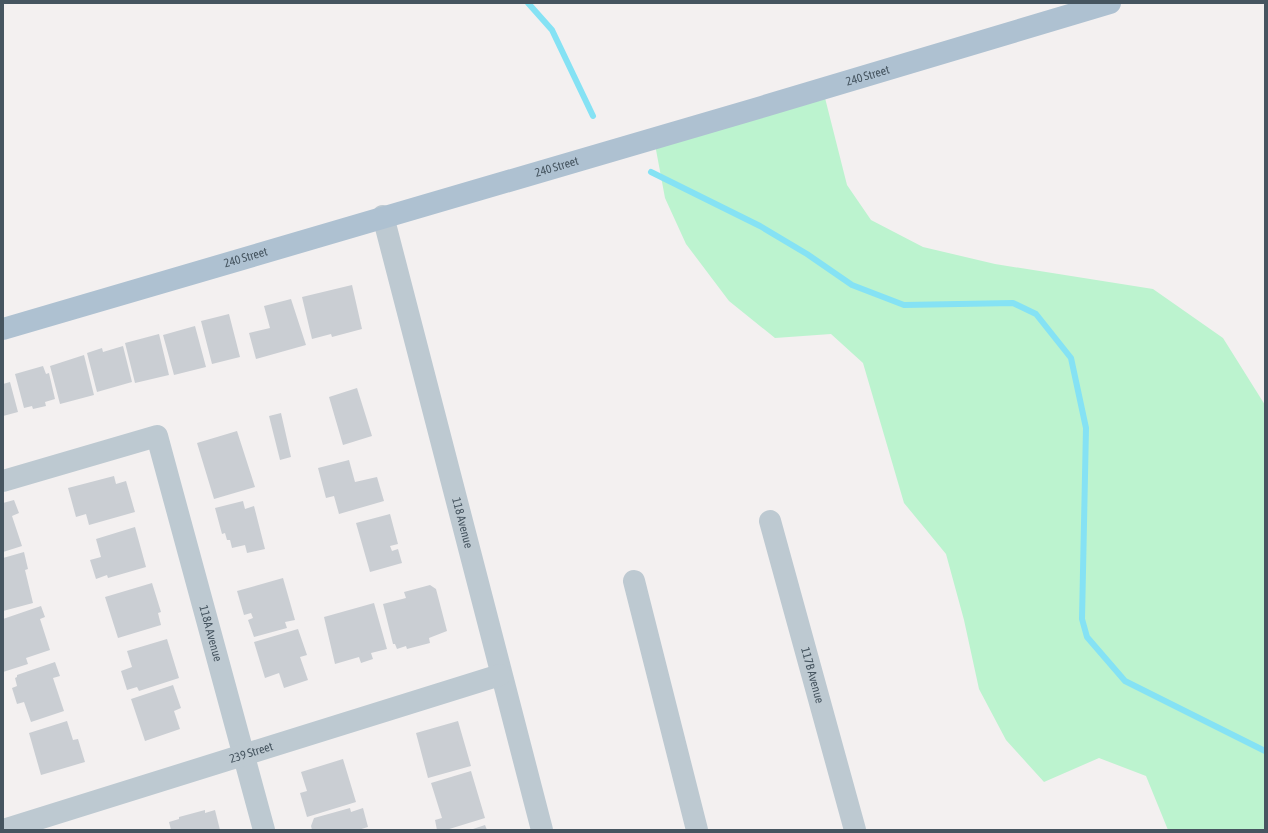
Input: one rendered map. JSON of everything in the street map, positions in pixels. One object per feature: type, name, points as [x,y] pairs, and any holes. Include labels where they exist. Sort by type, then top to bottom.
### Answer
[{"type":"main road","name":"240 Street","points":[[3,329],[383,216],[823,90],[1110,3]]},
{"type":"street","name":"118 Avenue","points":[[383,216],[500,675],[542,830]]},
{"type":"street","name":"118A Avenue","points":[[3,481],[157,436],[242,754],[264,830]]},
{"type":"street","name":"117B Avenue","points":[[770,521],[855,830]]},
{"type":"street","points":[[634,581],[697,830]]},
{"type":"street","name":"239 Street","points":[[3,830],[242,754],[500,675]]},
{"type":"green space","points":[[823,90],[847,185],[871,220],[923,247],[995,264],[1153,289],[1223,338],[1265,405],[1265,830],[1168,830],[1146,776],[1099,758],[1044,782],[1006,740],[979,689],[964,620],[946,554],[904,503],[863,363],[831,334],[775,338],[729,301],[686,244],[665,198],[654,139]]},
{"type":"building","points":[[352,285],[362,329],[332,337],[331,334],[312,339],[302,297]]},
{"type":"building","points":[[291,299],[306,345],[256,359],[249,333],[270,328],[264,306]]},
{"type":"building","points":[[229,314],[240,357],[212,364],[201,321]]},
{"type":"building","points":[[195,326],[206,367],[174,375],[163,335]]},
{"type":"building","points":[[159,334],[169,375],[135,383],[125,343]]},
{"type":"building","points":[[123,346],[132,382],[97,392],[87,353],[102,348],[103,352]]},
{"type":"building","points":[[84,355],[94,395],[60,404],[50,366]]},
{"type":"building","points":[[43,366],[46,374],[49,373],[55,399],[45,402],[46,406],[33,409],[32,406],[24,408],[15,374]]},
{"type":"building","points":[[10,382],[18,412],[3,416],[3,384]]},
{"type":"building","points":[[357,388],[372,436],[343,445],[329,397]]},
{"type":"building","points":[[281,413],[291,457],[280,460],[269,416]]},
{"type":"building","points":[[237,431],[255,487],[214,499],[197,443]]},
{"type":"building","points":[[349,460],[355,482],[377,477],[384,501],[339,514],[334,496],[326,498],[318,468]]},
{"type":"building","points":[[114,476],[116,484],[126,481],[135,512],[89,525],[86,514],[76,517],[68,488]]},
{"type":"building","points":[[14,500],[19,513],[12,516],[22,546],[3,552],[3,503]]},
{"type":"building","points":[[243,501],[245,509],[254,506],[265,549],[247,553],[245,545],[232,548],[230,540],[227,540],[225,533],[222,534],[215,508]]},
{"type":"building","points":[[390,514],[398,544],[390,546],[392,551],[398,549],[402,563],[370,572],[356,523]]},
{"type":"building","points":[[135,527],[146,567],[108,578],[107,575],[96,579],[90,560],[101,557],[96,539]]},
{"type":"building","points":[[24,552],[28,569],[25,570],[33,603],[3,611],[3,558]]},
{"type":"building","points":[[283,578],[295,620],[285,622],[287,628],[254,637],[248,620],[253,618],[251,613],[244,615],[237,591]]},
{"type":"building","points":[[152,583],[161,612],[158,613],[161,625],[118,638],[105,597]]},
{"type":"building","points":[[430,585],[436,589],[447,631],[429,638],[430,643],[407,649],[406,646],[397,649],[395,644],[393,644],[383,604],[406,598],[404,592]]},
{"type":"building","points":[[374,603],[387,649],[371,653],[373,659],[361,663],[359,657],[335,664],[324,617]]},
{"type":"building","points":[[41,606],[45,617],[40,619],[50,650],[26,658],[28,664],[3,672],[3,619]]},
{"type":"building","points":[[298,629],[307,655],[300,657],[308,680],[284,688],[279,673],[265,678],[254,642]]},
{"type":"building","points":[[167,639],[179,678],[139,691],[137,687],[127,690],[121,671],[132,667],[127,651]]},
{"type":"building","points":[[55,662],[60,676],[53,678],[64,711],[31,722],[24,702],[17,704],[12,688],[17,686],[15,678],[17,675]]},
{"type":"building","points":[[173,685],[181,708],[174,711],[180,729],[145,741],[131,699]]},
{"type":"building","points":[[67,721],[73,740],[78,739],[85,762],[41,775],[29,733]]},
{"type":"building","points":[[458,721],[471,766],[428,778],[416,733]]},
{"type":"building","points":[[343,759],[356,802],[307,817],[300,793],[307,791],[301,772]]},
{"type":"building","points":[[471,771],[485,818],[446,830],[437,830],[435,820],[442,818],[431,783]]},
{"type":"building","points":[[350,808],[351,812],[363,808],[368,827],[358,830],[312,830],[311,826],[314,818]]},
{"type":"building","points":[[205,810],[205,813],[215,810],[220,830],[171,830],[169,822],[179,819],[179,817]]},
{"type":"building","points":[[485,825],[487,830],[470,830]]},
{"type":"waterway","points":[[528,3],[552,30],[593,116]]},
{"type":"waterway","points":[[651,172],[760,226],[807,254],[852,285],[904,305],[1013,303],[1036,314],[1071,358],[1086,428],[1082,619],[1087,637],[1125,681],[1265,751]]}]
